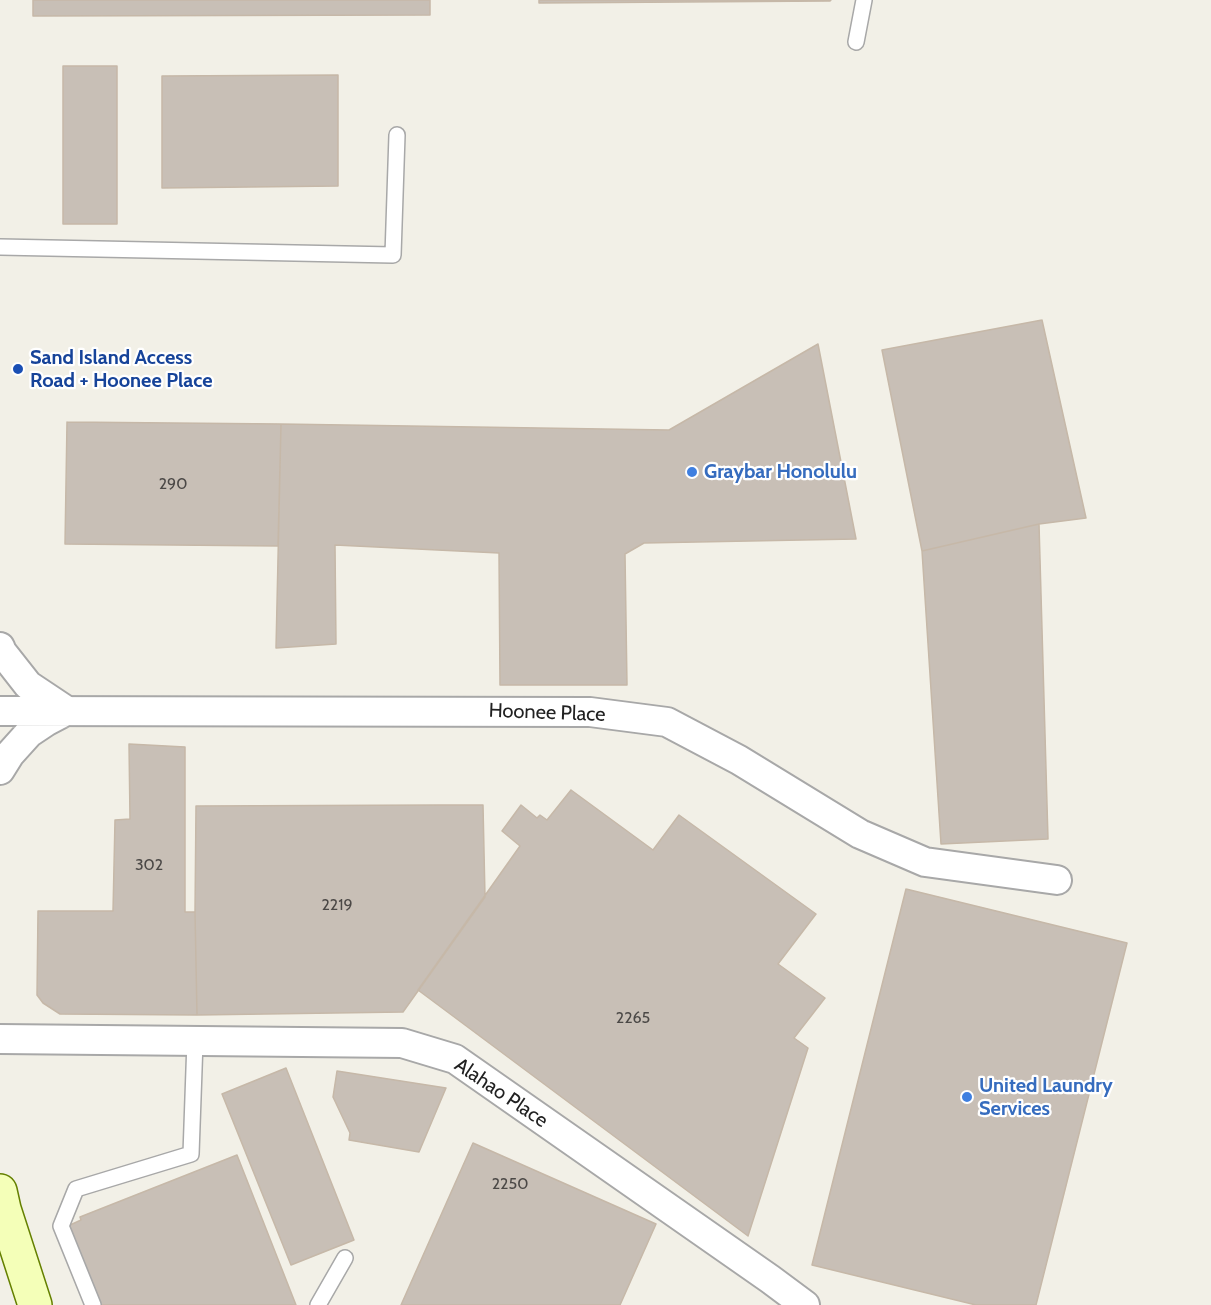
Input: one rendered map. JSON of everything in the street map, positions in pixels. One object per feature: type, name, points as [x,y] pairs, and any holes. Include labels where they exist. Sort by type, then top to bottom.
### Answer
[{"type":"main road","points":[[0,1191],[7,1220],[35,1305]]},
{"type":"street","points":[[0,647],[28,685],[67,711],[29,733],[10,754],[0,770]]},
{"type":"street","name":"Hoonee Place","points":[[0,711],[590,712],[667,722],[739,760],[860,834],[926,862],[1057,880]]},
{"type":"street","name":"Alahao Place","points":[[0,1039],[402,1043],[455,1059],[805,1305]]},
{"type":"lane","points":[[856,42],[864,0]]},
{"type":"lane","points":[[0,247],[393,255],[397,135]]},
{"type":"lane","points":[[93,1305],[61,1226],[76,1189],[191,1154],[195,1041]]},
{"type":"lane","points":[[318,1305],[345,1258]]},
{"type":"building","points":[[33,0],[430,0],[430,15],[33,16]]},
{"type":"building","points":[[539,0],[831,0],[539,3]]},
{"type":"building","points":[[63,66],[117,66],[117,224],[63,224]]},
{"type":"building","points":[[338,75],[338,186],[162,188],[162,76]]},
{"type":"building","points":[[1042,320],[1086,518],[1039,524],[922,551],[882,350]]},
{"type":"building","points":[[818,344],[856,539],[644,543],[625,554],[627,685],[500,685],[499,553],[335,545],[336,644],[276,648],[281,424],[669,430]]},
{"type":"building","points":[[67,422],[281,424],[278,546],[65,544]]},
{"type":"building","points":[[1039,524],[1048,839],[941,844],[922,551]]},
{"type":"building","points":[[129,744],[185,747],[185,912],[195,912],[197,1015],[60,1014],[43,1003],[37,995],[38,911],[113,911],[115,820],[130,819]]},
{"type":"building","points":[[571,790],[653,850],[679,815],[816,914],[778,964],[825,998],[794,1038],[808,1048],[748,1236],[418,990],[520,846],[502,831],[521,805],[537,818],[540,815],[547,820]]},
{"type":"building","points":[[483,805],[485,897],[403,1012],[197,1015],[196,806]]},
{"type":"building","points":[[906,889],[1127,943],[1036,1305],[976,1305],[812,1265]]},
{"type":"building","points":[[286,1068],[354,1240],[291,1265],[222,1094]]},
{"type":"building","points":[[337,1071],[446,1088],[419,1152],[349,1140],[350,1133],[333,1097]]},
{"type":"building","points":[[473,1143],[656,1224],[620,1305],[401,1305]]},
{"type":"building","points":[[237,1155],[296,1305],[99,1305],[68,1226],[81,1220],[80,1217]]},
{"type":"place","name":"Sand Island Access Road + Hoonee Place","points":[[18,369]]},
{"type":"place","name":"Graybar Honolulu","points":[[692,472]]},
{"type":"place","name":"United Laundry Services","points":[[967,1097]]}]
